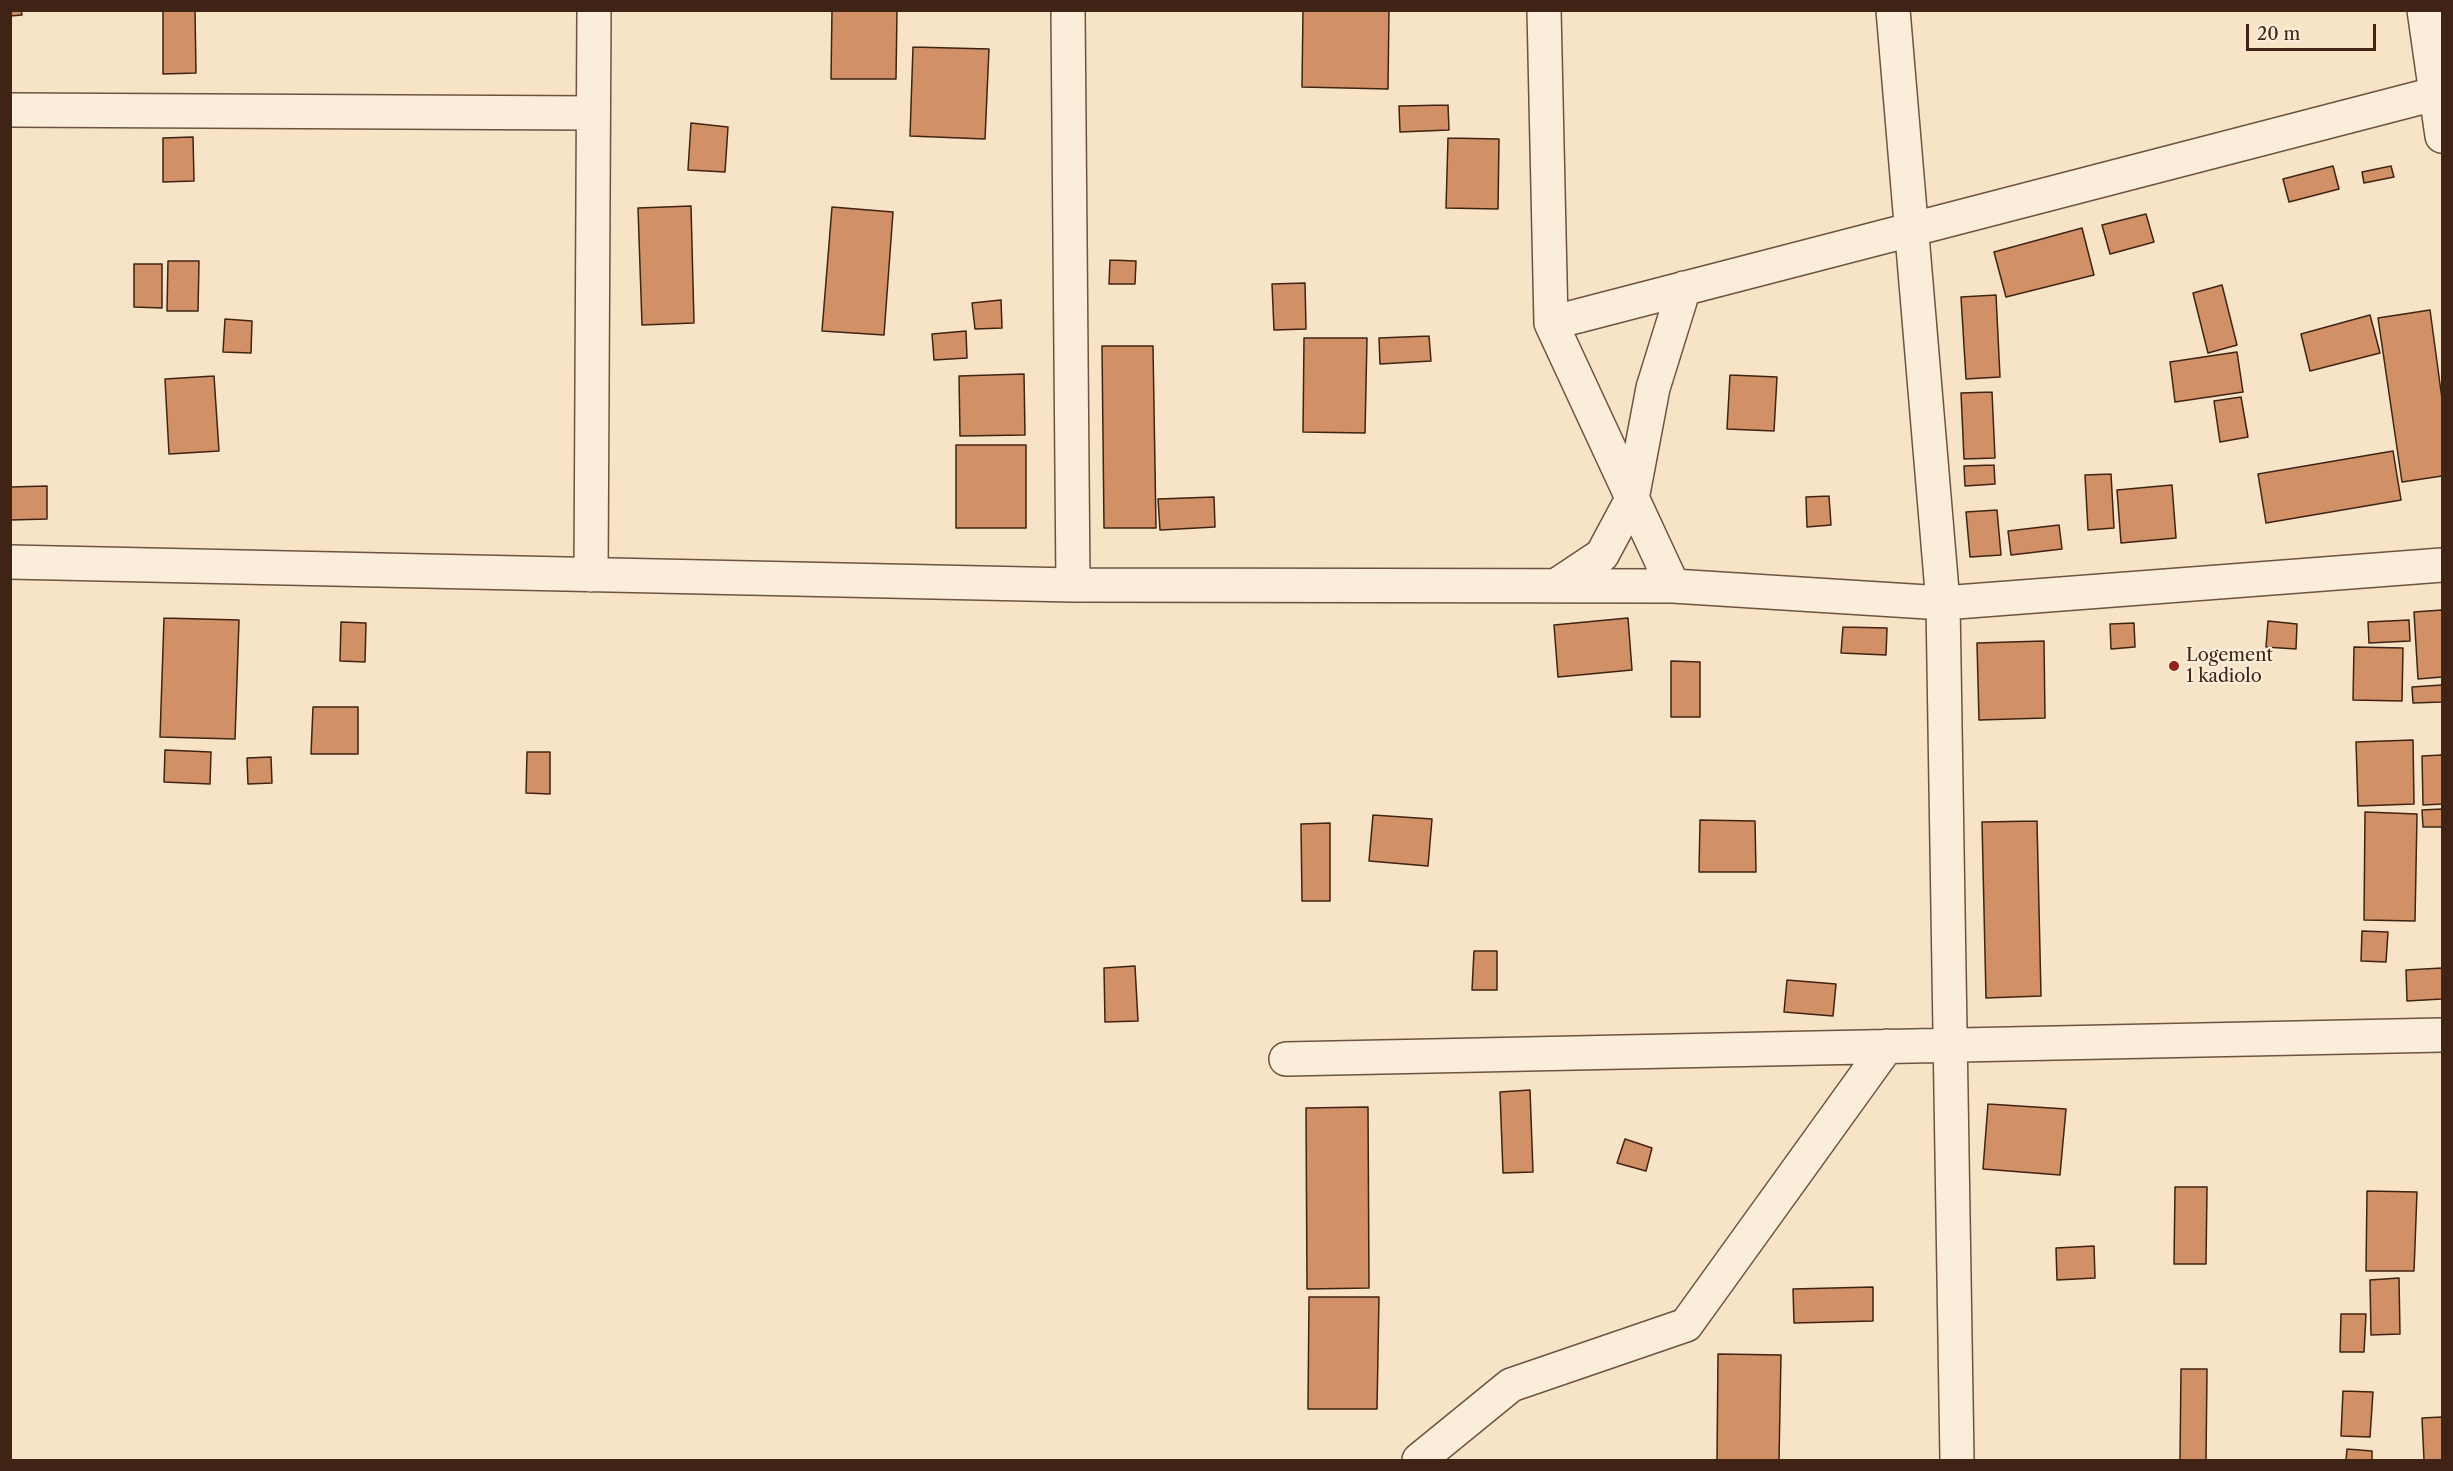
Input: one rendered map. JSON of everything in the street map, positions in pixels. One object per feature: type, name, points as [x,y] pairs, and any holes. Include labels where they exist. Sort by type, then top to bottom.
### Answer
[{"type":"street","points":[[591,575],[594,10]]},
{"type":"street","points":[[1068,10],[1073,585]]},
{"type":"street","points":[[1544,10],[1551,323],[1673,586]]},
{"type":"street","points":[[1893,10],[1943,603],[1956,1461]]},
{"type":"street","points":[[2424,10],[2439,93],[2442,136]]},
{"type":"street","points":[[1551,323],[2439,93]]},
{"type":"street","points":[[10,110],[593,113]]},
{"type":"street","points":[[1557,585],[1602,555],[1632,499],[1653,388],[1684,288]]},
{"type":"street","points":[[10,562],[1073,585],[1673,586],[1943,603],[2442,565]]},
{"type":"street","points":[[1286,1059],[2442,1035]]},
{"type":"street","points":[[1419,1461],[1511,1385],[1686,1325],[1887,1046]]},
{"type":"building","points":[[10,10],[21,10],[22,15],[10,16]]},
{"type":"building","points":[[163,10],[195,10],[196,73],[163,74]]},
{"type":"building","points":[[832,10],[897,10],[896,79],[831,79]]},
{"type":"building","points":[[1303,10],[1389,10],[1388,89],[1302,87]]},
{"type":"building","points":[[913,47],[989,49],[985,139],[910,136]]},
{"type":"building","points":[[1448,105],[1449,130],[1400,132],[1399,106]]},
{"type":"building","points":[[691,123],[728,127],[725,172],[688,170]]},
{"type":"building","points":[[193,137],[194,181],[163,182],[163,138]]},
{"type":"building","points":[[1448,138],[1499,139],[1498,209],[1446,208]]},
{"type":"building","points":[[2333,166],[2339,189],[2289,202],[2283,179]]},
{"type":"building","points":[[2391,166],[2394,177],[2364,183],[2362,172]]},
{"type":"building","points":[[691,206],[694,323],[642,325],[638,208]]},
{"type":"building","points":[[832,207],[893,212],[884,335],[822,331]]},
{"type":"building","points":[[2146,214],[2154,242],[2110,254],[2102,225]]},
{"type":"building","points":[[2082,228],[2094,275],[2006,297],[1994,252]]},
{"type":"building","points":[[1110,260],[1136,261],[1135,284],[1109,284]]},
{"type":"building","points":[[168,261],[199,261],[198,311],[167,311]]},
{"type":"building","points":[[134,264],[162,264],[162,308],[134,307]]},
{"type":"building","points":[[1305,283],[1306,329],[1274,330],[1272,284]]},
{"type":"building","points":[[2222,285],[2237,345],[2208,353],[2193,293]]},
{"type":"building","points":[[1996,295],[2000,377],[1966,379],[1961,297]]},
{"type":"building","points":[[1001,300],[1002,328],[975,329],[972,303]]},
{"type":"building","points":[[2430,310],[2442,399],[2442,476],[2402,482],[2378,318]]},
{"type":"building","points":[[2370,315],[2380,353],[2310,371],[2301,334]]},
{"type":"building","points":[[225,319],[252,321],[251,353],[223,352]]},
{"type":"building","points":[[966,331],[967,358],[934,360],[932,334]]},
{"type":"building","points":[[1429,336],[1431,361],[1380,364],[1379,338]]},
{"type":"building","points":[[1304,338],[1367,338],[1365,433],[1303,432]]},
{"type":"building","points":[[1102,346],[1153,346],[1156,528],[1104,528]]},
{"type":"building","points":[[2237,352],[2243,392],[2175,402],[2170,362]]},
{"type":"building","points":[[1024,374],[1025,435],[960,436],[959,376]]},
{"type":"building","points":[[1730,375],[1777,377],[1774,431],[1727,429]]},
{"type":"building","points":[[214,376],[219,451],[169,454],[165,379]]},
{"type":"building","points":[[1992,392],[1995,458],[1964,459],[1961,393]]},
{"type":"building","points":[[2241,397],[2248,437],[2220,442],[2214,401]]},
{"type":"building","points":[[956,445],[1026,445],[1026,528],[956,528]]},
{"type":"building","points":[[2393,451],[2401,500],[2266,523],[2258,474]]},
{"type":"building","points":[[1994,465],[1995,484],[1965,486],[1964,466]]},
{"type":"building","points":[[2111,474],[2114,528],[2088,530],[2085,475]]},
{"type":"building","points":[[2172,485],[2176,538],[2121,543],[2117,490]]},
{"type":"building","points":[[47,486],[47,519],[10,520],[10,487]]},
{"type":"building","points":[[1829,496],[1831,525],[1807,527],[1806,497]]},
{"type":"building","points":[[1214,497],[1215,527],[1160,530],[1158,499]]},
{"type":"building","points":[[1997,510],[2001,555],[1970,557],[1966,512]]},
{"type":"building","points":[[2059,525],[2062,549],[2011,555],[2008,531]]},
{"type":"building","points":[[2442,610],[2442,677],[2418,679],[2414,612]]},
{"type":"building","points":[[164,618],[239,620],[235,739],[160,737]]},
{"type":"building","points":[[1628,618],[1632,670],[1558,677],[1554,625]]},
{"type":"building","points":[[2409,620],[2410,641],[2369,643],[2368,622]]},
{"type":"building","points":[[2268,621],[2297,624],[2296,649],[2266,647]]},
{"type":"building","points":[[341,622],[366,623],[365,662],[340,661]]},
{"type":"building","points":[[2134,623],[2135,647],[2111,649],[2110,624]]},
{"type":"building","points":[[1843,627],[1887,628],[1886,655],[1841,653]]},
{"type":"building","points":[[2044,641],[2045,718],[1979,720],[1977,643]]},
{"type":"building","points":[[2354,647],[2403,648],[2402,701],[2353,700]]},
{"type":"building","points":[[1671,661],[1700,662],[1700,717],[1671,717]]},
{"type":"building","points":[[2442,685],[2442,702],[2413,703],[2412,687]]},
{"type":"building","points":[[313,707],[358,707],[358,754],[311,754]]},
{"type":"building","points":[[2413,740],[2414,804],[2358,806],[2356,742]]},
{"type":"building","points":[[165,750],[211,752],[210,784],[164,782]]},
{"type":"building","points":[[527,752],[550,752],[550,794],[526,793]]},
{"type":"building","points":[[2442,755],[2442,804],[2423,805],[2422,756]]},
{"type":"building","points":[[271,757],[272,783],[248,784],[247,758]]},
{"type":"building","points":[[2442,809],[2442,827],[2423,827],[2422,810]]},
{"type":"building","points":[[2365,812],[2417,814],[2415,921],[2364,920]]},
{"type":"building","points":[[1373,815],[1432,819],[1428,866],[1369,861]]},
{"type":"building","points":[[1700,820],[1755,821],[1756,872],[1699,872]]},
{"type":"building","points":[[2037,821],[2041,996],[1986,998],[1982,822]]},
{"type":"building","points":[[1330,823],[1330,901],[1302,901],[1301,824]]},
{"type":"building","points":[[2362,931],[2388,932],[2386,962],[2361,961]]},
{"type":"building","points":[[1474,951],[1497,951],[1497,990],[1472,990]]},
{"type":"building","points":[[1135,966],[1138,1021],[1105,1022],[1104,968]]},
{"type":"building","points":[[2442,968],[2442,999],[2407,1001],[2406,970]]},
{"type":"building","points":[[1787,980],[1836,984],[1833,1016],[1784,1012]]},
{"type":"building","points":[[1530,1090],[1533,1172],[1503,1173],[1500,1092]]},
{"type":"building","points":[[1988,1104],[2066,1109],[2060,1175],[1983,1169]]},
{"type":"building","points":[[1368,1107],[1369,1288],[1307,1289],[1306,1108]]},
{"type":"building","points":[[1625,1139],[1652,1148],[1646,1171],[1617,1163]]},
{"type":"building","points":[[2175,1187],[2207,1187],[2206,1264],[2174,1264]]},
{"type":"building","points":[[2367,1191],[2417,1192],[2414,1271],[2366,1271]]},
{"type":"building","points":[[2094,1246],[2095,1278],[2057,1280],[2056,1248]]},
{"type":"building","points":[[2399,1278],[2400,1334],[2371,1335],[2370,1280]]},
{"type":"building","points":[[1873,1287],[1873,1321],[1794,1323],[1793,1289]]},
{"type":"building","points":[[1309,1297],[1379,1297],[1377,1409],[1308,1409]]},
{"type":"building","points":[[2341,1314],[2366,1314],[2364,1352],[2340,1352]]},
{"type":"building","points":[[1718,1354],[1781,1355],[1779,1460],[1717,1460]]},
{"type":"building","points":[[2181,1369],[2207,1369],[2206,1460],[2180,1460]]},
{"type":"building","points":[[2343,1391],[2373,1392],[2370,1437],[2341,1436]]},
{"type":"building","points":[[2442,1417],[2442,1460],[2424,1460],[2422,1418]]},
{"type":"building","points":[[2347,1449],[2372,1451],[2372,1460],[2346,1460]]},
{"type":"place","name":"Logement 1 kadiolo","points":[[2174,666]]}]
